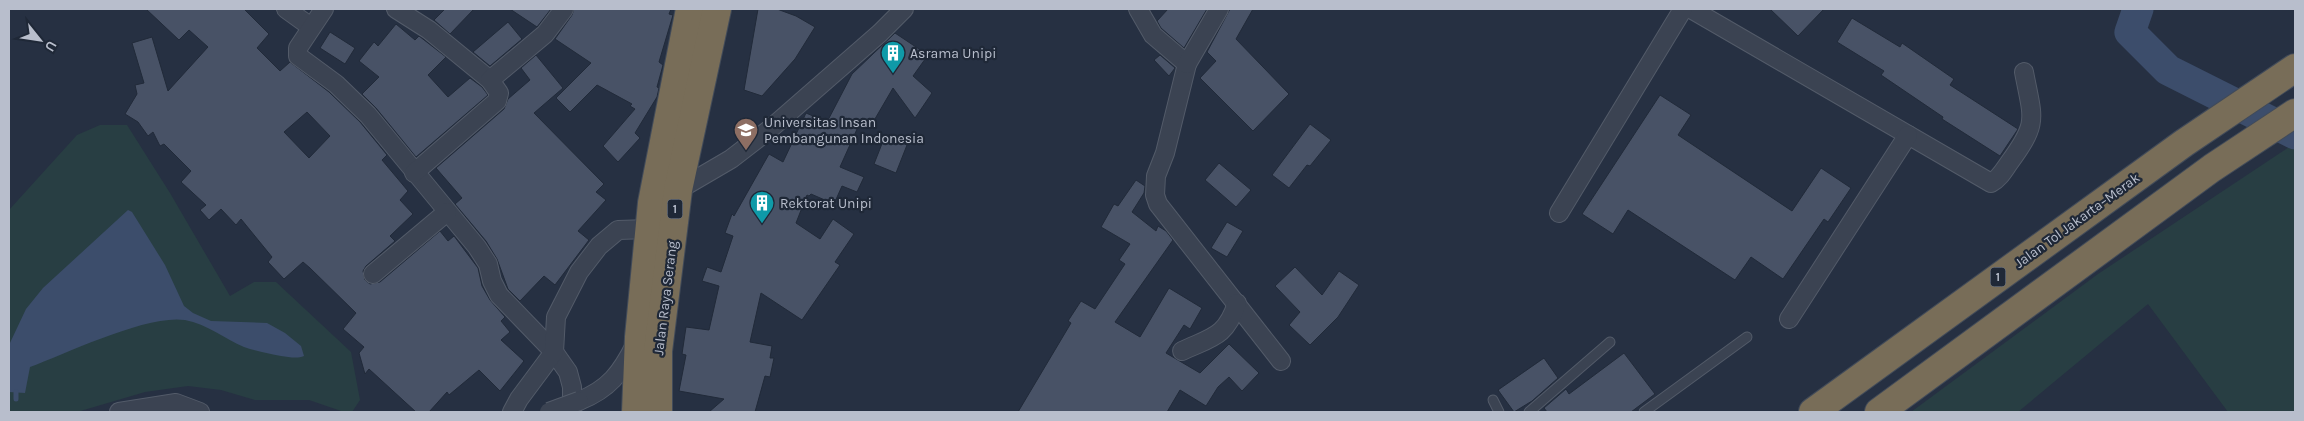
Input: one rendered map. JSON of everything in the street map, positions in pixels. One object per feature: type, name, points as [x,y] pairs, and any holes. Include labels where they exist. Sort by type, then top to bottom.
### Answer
[{"type":"highway","name":"Jalan Raya Serang","points":[[636,412],[639,337],[649,229],[690,9]]},
{"type":"highway","name":"Jalan Raya Serang","points":[[658,412],[658,351],[678,190],[717,9]]},
{"type":"highway","name":"Jalan Tol Jakarta–Merak","points":[[1812,412],[2184,143],[2289,72]]},
{"type":"highway","points":[[1879,412],[2212,168],[2295,113]]},
{"type":"street","points":[[286,9],[311,27]]},
{"type":"street","points":[[324,9],[298,48],[298,56],[336,84],[368,115],[477,247],[488,264],[498,295],[554,352],[568,372],[576,407]]},
{"type":"street","points":[[396,9],[421,15],[429,30],[490,80],[499,93],[497,101],[414,173]]},
{"type":"street","points":[[490,80],[545,34],[564,9]]},
{"type":"street","points":[[678,190],[731,159],[770,129],[880,33],[904,9]]},
{"type":"street","points":[[1138,9],[1153,35],[1171,53],[1187,64]]},
{"type":"street","points":[[1219,9],[1187,64],[1166,153],[1156,176],[1156,195],[1158,204],[1182,236],[1194,248],[1281,361]]},
{"type":"street","points":[[1559,213],[1684,9]]},
{"type":"street","points":[[1691,9],[1986,181],[1994,182],[2026,139],[2032,125],[2024,72]]},
{"type":"street","points":[[1789,319],[1908,136]]},
{"type":"street","points":[[373,274],[447,212]]},
{"type":"street","points":[[512,412],[519,399],[554,352],[556,317],[579,272],[599,246],[618,230],[649,229]]},
{"type":"street","points":[[1182,351],[1222,331],[1230,322],[1237,303]]},
{"type":"street","points":[[549,412],[576,407],[608,386],[623,368],[639,337]]},
{"type":"street","points":[[119,412],[176,403],[200,412]]},
{"type":"lane","points":[[1644,412],[1746,337]]},
{"type":"lane","points":[[1529,412],[1610,342]]},
{"type":"lane","points":[[1493,400],[1499,412]]},
{"type":"green space","points":[[100,125],[127,125],[170,193],[230,296],[254,282],[276,282],[351,352],[360,400],[352,412],[344,412],[309,400],[255,400],[221,390],[188,386],[145,392],[77,412],[9,412],[9,210],[77,135]]},
{"type":"green space","points":[[2295,143],[2295,412],[2228,412],[2148,304],[2018,412],[1911,412],[2098,274]]},
{"type":"water","points":[[128,210],[132,212],[165,265],[184,306],[193,313],[211,321],[267,323],[285,333],[301,346],[304,356],[290,357],[258,351],[237,344],[193,322],[169,320],[150,323],[108,336],[30,367],[25,393],[9,392],[9,345],[26,309],[43,288]]},
{"type":"building","points":[[146,9],[244,9],[269,34],[257,48],[280,71],[290,62],[329,92],[360,122],[387,155],[382,160],[408,191],[400,200],[413,214],[390,236],[395,241],[366,266],[363,271],[365,280],[370,284],[380,282],[440,231],[448,241],[454,236],[478,268],[482,286],[490,300],[505,317],[501,321],[510,332],[501,340],[524,361],[500,391],[479,370],[449,395],[447,392],[429,412],[416,412],[369,369],[365,374],[359,353],[364,347],[343,329],[356,313],[310,268],[303,262],[284,279],[268,262],[272,257],[241,219],[236,225],[221,209],[209,220],[200,210],[206,205],[181,182],[191,171],[164,144],[160,146],[153,132],[148,136],[138,122],[125,114],[137,94],[135,85],[144,83],[132,43],[152,37],[168,91],[208,47],[189,30],[179,40]],"holes":[[[307,112],[330,136],[309,158],[284,132]]]},
{"type":"building","points":[[445,9],[474,9],[450,34],[434,20]]},
{"type":"building","points":[[510,9],[551,9],[537,27]]},
{"type":"building","points":[[574,9],[671,9],[669,14],[673,15],[659,62],[663,65],[657,87],[659,88],[657,97],[635,133],[640,138],[618,162],[603,146],[635,109],[630,106],[632,104],[597,85],[570,112],[556,98],[591,63],[555,39],[572,15]]},
{"type":"building","points":[[758,9],[777,9],[796,16],[815,27],[795,59],[762,96],[744,90]]},
{"type":"building","points":[[1168,9],[1207,9],[1184,48],[1161,28],[1157,21]]},
{"type":"building","points":[[1230,9],[1253,9],[1236,39],[1289,94],[1253,131],[1200,78],[1216,61],[1207,52]]},
{"type":"building","points":[[1770,9],[1824,9],[1798,36]]},
{"type":"building","points":[[1852,18],[1900,47],[1902,43],[1954,79],[1950,85],[2018,129],[2000,156],[1942,119],[1943,117],[1881,75],[1884,71],[1837,42]]},
{"type":"building","points":[[508,22],[522,39],[490,66],[473,52]]},
{"type":"building","points":[[396,24],[415,40],[419,36],[446,57],[428,75],[448,97],[470,78],[482,87],[488,95],[416,157],[376,108],[362,94],[379,77],[359,61],[374,42],[378,46]]},
{"type":"building","points":[[330,32],[355,48],[345,64],[320,48]]},
{"type":"building","points":[[895,33],[928,55],[913,76],[932,93],[915,118],[893,88],[872,124],[862,118],[840,167],[864,177],[857,192],[842,186],[834,204],[811,194],[807,195],[796,223],[820,239],[833,219],[854,234],[835,262],[840,265],[802,320],[761,293],[750,342],[772,346],[770,358],[774,358],[770,377],[765,376],[755,412],[709,412],[724,399],[679,391],[686,355],[682,354],[686,327],[709,330],[719,286],[702,281],[707,267],[721,272],[733,236],[725,233],[732,214],[734,216],[769,154],[783,162],[806,113],[827,122],[852,74]]},
{"type":"building","points":[[536,55],[563,88],[534,113],[604,184],[596,192],[606,200],[578,231],[589,240],[555,285],[544,276],[520,301],[508,289],[497,259],[486,241],[455,204],[462,198],[436,168],[504,109],[508,99],[530,80],[521,68]]},
{"type":"building","points":[[1160,55],[1175,68],[1169,76],[1154,60]]},
{"type":"building","points":[[1660,95],[1691,115],[1678,135],[1792,211],[1821,168],[1851,188],[1828,222],[1824,219],[1783,279],[1751,257],[1735,280],[1628,210],[1613,234],[1582,214]]},
{"type":"building","points":[[1310,124],[1331,140],[1310,166],[1307,165],[1289,188],[1272,175]]},
{"type":"building","points":[[885,136],[907,145],[896,173],[874,164]]},
{"type":"building","points":[[1219,163],[1251,190],[1236,207],[1205,180]]},
{"type":"building","points":[[1136,180],[1145,186],[1144,193],[1132,212],[1156,231],[1158,226],[1166,231],[1173,240],[1115,322],[1140,337],[1169,288],[1202,308],[1190,329],[1184,325],[1166,353],[1200,373],[1229,344],[1259,373],[1242,391],[1229,377],[1218,387],[1206,406],[1180,390],[1167,412],[1018,412],[1071,323],[1068,321],[1081,301],[1095,309],[1125,264],[1119,260],[1130,244],[1101,227],[1114,204],[1118,206]]},
{"type":"building","points":[[1227,222],[1243,231],[1227,257],[1211,248]]},
{"type":"building","points":[[1295,267],[1322,295],[1339,271],[1359,285],[1338,317],[1310,345],[1289,325],[1300,312],[1275,286]]},
{"type":"building","points":[[1624,353],[1655,394],[1631,412],[1547,412],[1544,408],[1566,389],[1569,394]]},
{"type":"building","points":[[1544,358],[1558,378],[1532,401],[1514,412],[1498,390]]},
{"type":"waterway","points":[[2138,9],[2130,32],[2168,70],[2295,134]]},
{"type":"waterway","points":[[16,392],[16,399]]},
{"type":"place","name":"Asrama Unipi","points":[[893,74]]},
{"type":"place","name":"Universitas Insan Pembangunan Indonesia","points":[[746,151]]},
{"type":"place","name":"Rektorat Unipi","points":[[762,224]]}]
